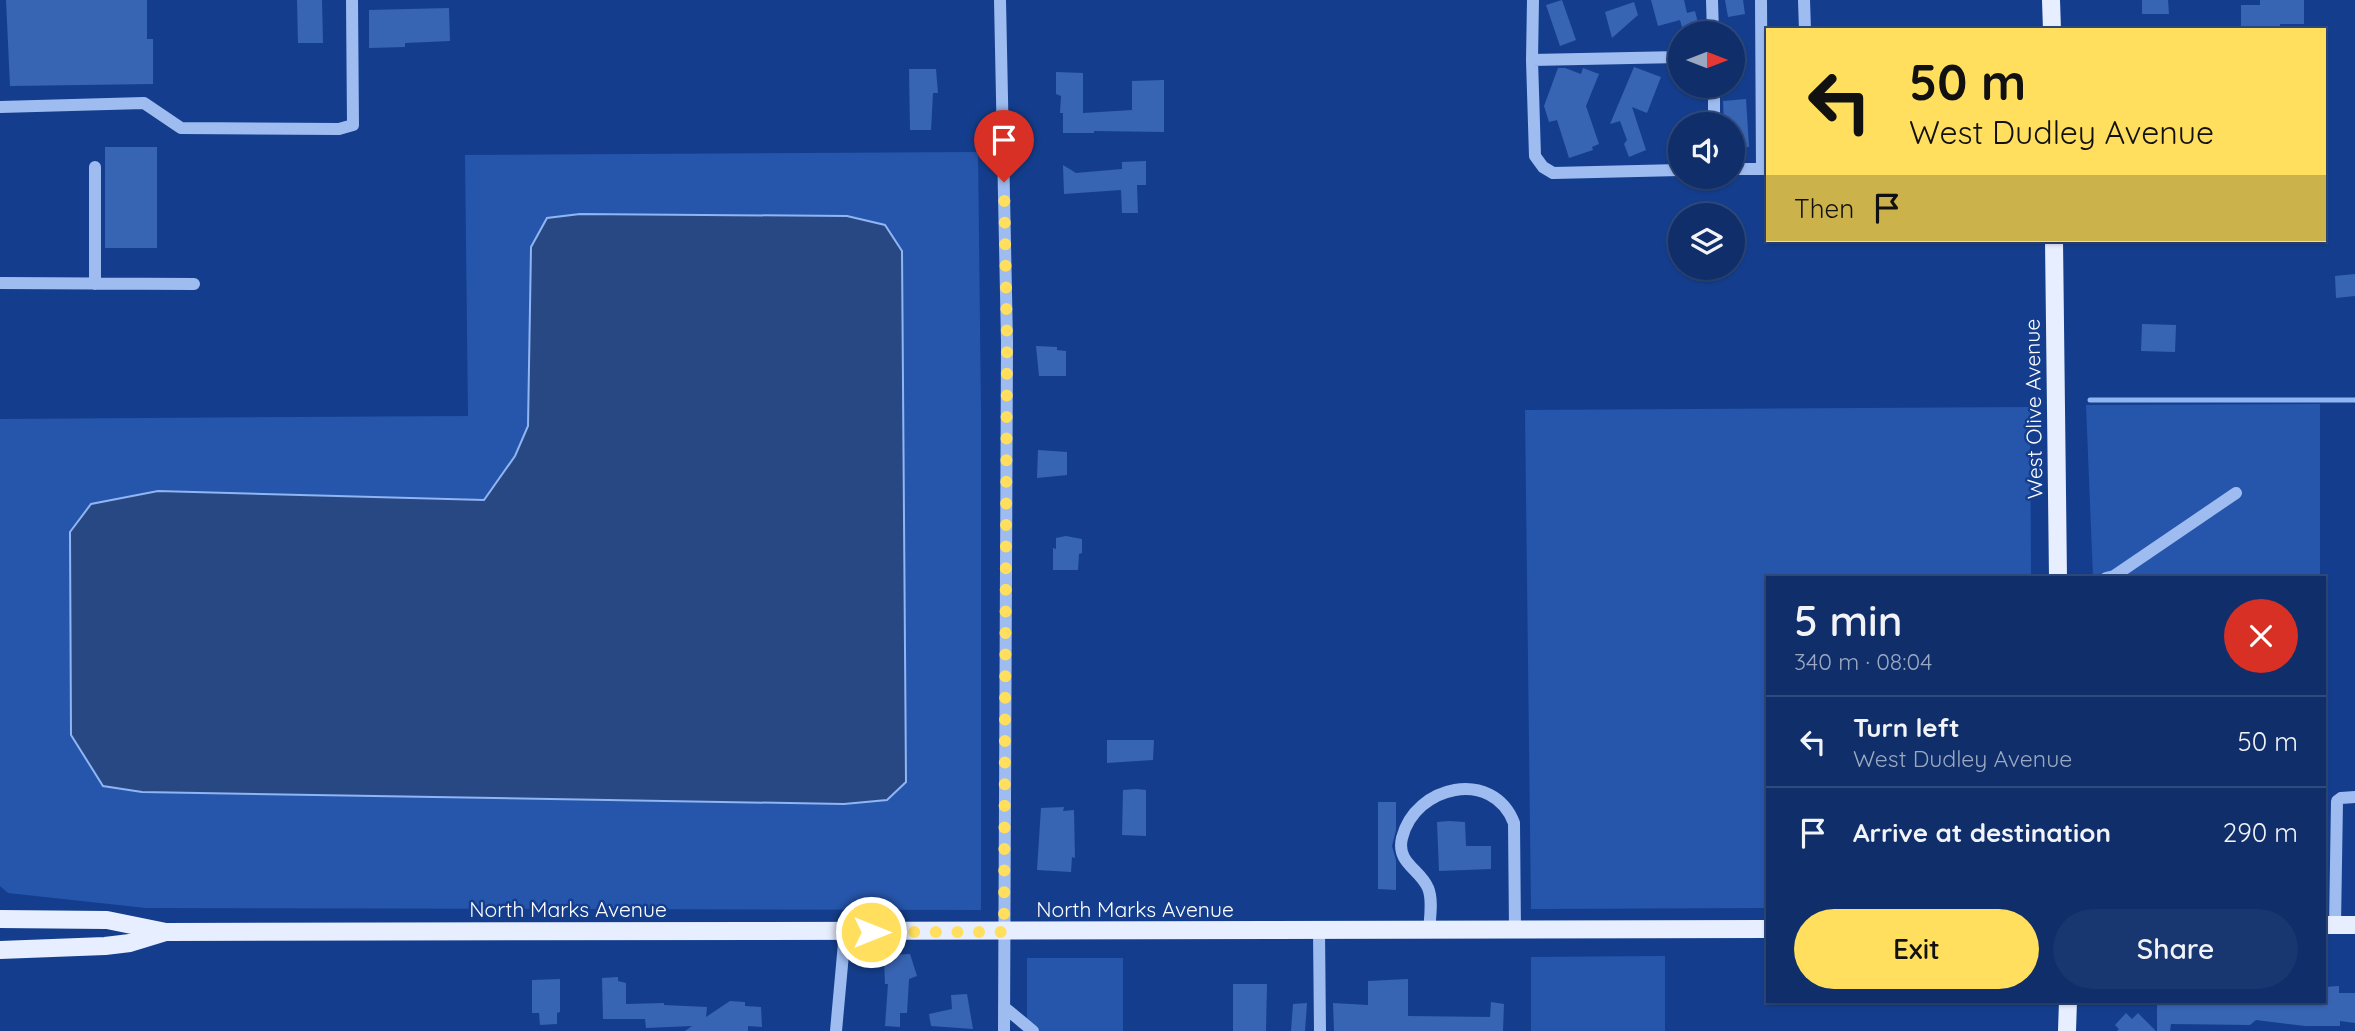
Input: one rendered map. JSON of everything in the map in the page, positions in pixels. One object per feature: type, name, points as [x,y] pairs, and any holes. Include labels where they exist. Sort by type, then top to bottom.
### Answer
[{"type":"main road","points":[[2052,0],[2052,28]]},
{"type":"main road","name":"West Olive Avenue","points":[[2054,242],[2058,576]]},
{"type":"main road","name":"North Marks Avenue","points":[[0,919],[107,920],[166,932],[1766,929]]},
{"type":"main road","points":[[2330,925],[2355,925]]},
{"type":"main road","name":"North Marks Avenue","points":[[0,950],[105,946],[130,943],[166,932]]},
{"type":"main road","points":[[2067,1031],[2068,1003]]},
{"type":"street","points":[[0,107],[144,103],[181,128],[340,129],[353,124],[352,0]]},
{"type":"street","points":[[1000,0],[1007,342],[1004,1031]]},
{"type":"street","points":[[1533,0],[1535,156],[1543,167],[1553,173],[1668,170]]},
{"type":"street","points":[[1712,0],[1713,21]]},
{"type":"street","points":[[1745,169],[1765,169],[1762,0]]},
{"type":"street","points":[[1804,0],[1805,28]]},
{"type":"street","points":[[1532,60],[1668,57]]},
{"type":"street","points":[[95,167],[95,284]]},
{"type":"street","points":[[0,283],[194,284]]},
{"type":"street","points":[[2114,576],[2236,493]]},
{"type":"street","points":[[1429,930],[1429,889],[1420,875],[1408,866],[1402,854],[1401,839],[1418,807],[1431,797],[1444,792],[1473,790],[1489,793],[1500,800],[1510,811],[1514,823],[1515,930]]},
{"type":"street","points":[[2330,925],[2337,802],[2341,797],[2355,797]]},
{"type":"street","points":[[1319,931],[1320,1031]]},
{"type":"street","points":[[836,1031],[845,932]]},
{"type":"street","points":[[1004,1007],[1033,1031]]},
{"type":"shaded area","points":[[978,152],[981,910],[146,908],[8,893],[0,886],[0,419],[468,416],[465,155]]},
{"type":"shaded area","points":[[580,214],[847,216],[885,225],[902,251],[906,782],[887,800],[844,804],[142,792],[103,786],[71,735],[70,532],[91,504],[158,491],[484,500],[515,456],[528,426],[531,247],[547,218]]},
{"type":"shaded area","points":[[2320,404],[2320,576],[2093,576],[2086,405]]},
{"type":"shaded area","points":[[2030,407],[2031,576],[1766,576],[1766,908],[1531,909],[1525,410]]},
{"type":"shaded area","points":[[1665,956],[1665,1031],[1531,1031],[1531,957]]},
{"type":"shaded area","points":[[1027,958],[1123,958],[1123,1031],[1027,1031]]},
{"type":"building","points":[[6,0],[147,0],[147,39],[153,39],[153,84],[10,86]]},
{"type":"building","points":[[297,0],[322,0],[323,43],[298,43]]},
{"type":"building","points":[[1562,0],[1576,40],[1560,46],[1546,5]]},
{"type":"building","points":[[1651,0],[1684,0],[1687,13],[1695,11],[1698,21],[1668,21],[1658,26]]},
{"type":"building","points":[[1725,0],[1743,0],[1745,14],[1728,17]]},
{"type":"building","points":[[2142,0],[2168,0],[2169,14],[2142,14]]},
{"type":"building","points":[[2260,0],[2304,0],[2304,24],[2280,24],[2280,28],[2241,26],[2241,5],[2260,5]]},
{"type":"building","points":[[1634,2],[1638,15],[1612,38],[1605,12]]},
{"type":"building","points":[[449,8],[450,41],[405,43],[405,47],[369,48],[369,10]]},
{"type":"building","points":[[1634,67],[1661,77],[1647,113],[1632,107],[1646,150],[1629,157],[1624,144],[1627,140],[1620,121],[1610,124]]},
{"type":"building","points":[[1558,68],[1581,74],[1583,68],[1599,74],[1586,106],[1599,144],[1592,147],[1593,150],[1569,158],[1557,120],[1549,122],[1544,106]]},
{"type":"building","points":[[909,69],[936,69],[938,93],[933,93],[931,130],[910,130]]},
{"type":"building","points":[[1056,72],[1083,73],[1083,113],[1132,110],[1132,81],[1164,80],[1164,132],[1063,133],[1061,96],[1056,94]]},
{"type":"building","points":[[1746,99],[1749,147],[1745,147],[1745,112],[1723,112],[1723,101]]},
{"type":"building","points":[[105,147],[157,147],[157,248],[105,248]]},
{"type":"building","points":[[1146,161],[1146,185],[1137,185],[1138,213],[1122,213],[1121,190],[1064,194],[1063,165],[1076,173],[1122,169],[1122,162]]},
{"type":"building","points":[[2355,274],[2355,296],[2336,298],[2335,276]]},
{"type":"building","points":[[2142,324],[2176,325],[2175,352],[2141,351]]},
{"type":"building","points":[[1036,346],[1057,347],[1057,350],[1066,351],[1066,376],[1039,376]]},
{"type":"building","points":[[1038,450],[1067,452],[1067,475],[1037,478]]},
{"type":"building","points":[[1066,536],[1082,539],[1078,570],[1053,570],[1056,538]]},
{"type":"building","points":[[1107,740],[1154,740],[1153,760],[1107,763]]},
{"type":"building","points":[[1123,790],[1146,790],[1146,836],[1122,835]]},
{"type":"building","points":[[1378,802],[1396,802],[1396,830],[1392,846],[1396,860],[1396,890],[1378,889]]},
{"type":"building","points":[[1064,807],[1063,811],[1074,810],[1075,858],[1072,857],[1071,872],[1037,870],[1041,808]]},
{"type":"building","points":[[1437,822],[1465,822],[1466,846],[1491,846],[1491,869],[1439,871]]},
{"type":"building","points":[[910,954],[917,976],[909,979],[907,1013],[900,1013],[900,1027],[885,1026],[888,984],[885,984],[884,959],[891,955]]},
{"type":"building","points":[[618,977],[618,981],[626,983],[626,1004],[664,1003],[707,1007],[706,1017],[730,1001],[745,1002],[745,1006],[761,1007],[762,1027],[748,1026],[748,1031],[685,1031],[692,1026],[646,1028],[645,1019],[603,1019],[602,978]]},
{"type":"building","points":[[560,979],[560,1012],[557,1013],[557,1024],[540,1025],[539,1013],[532,1013],[532,980]]},
{"type":"building","points":[[1408,979],[1408,1016],[1490,1017],[1491,1002],[1504,1004],[1503,1031],[1334,1031],[1333,1003],[1368,1005],[1368,981]]},
{"type":"building","points":[[1233,984],[1267,984],[1266,1031],[1233,1031]]},
{"type":"building","points":[[2339,986],[2339,993],[2355,993],[2355,1023],[2340,1021],[2340,1026],[2305,1026],[2256,1020],[2250,1025],[2171,1024],[2170,1031],[2157,1031],[2157,1003],[2326,1003],[2326,987]]},
{"type":"building","points":[[967,994],[973,1029],[931,1026],[929,1014],[952,1009],[951,995]]},
{"type":"building","points":[[1307,1003],[1305,1031],[1291,1031],[1293,1004]]},
{"type":"building","points":[[2126,1013],[2132,1019],[2138,1013],[2156,1031],[2117,1031],[2119,1029],[2115,1025]]},
{"type":"waterway","points":[[2090,400],[2355,400]]},
{"type":"route","points":[[871,932],[1004,932],[1007,342],[1004,182]]}]
